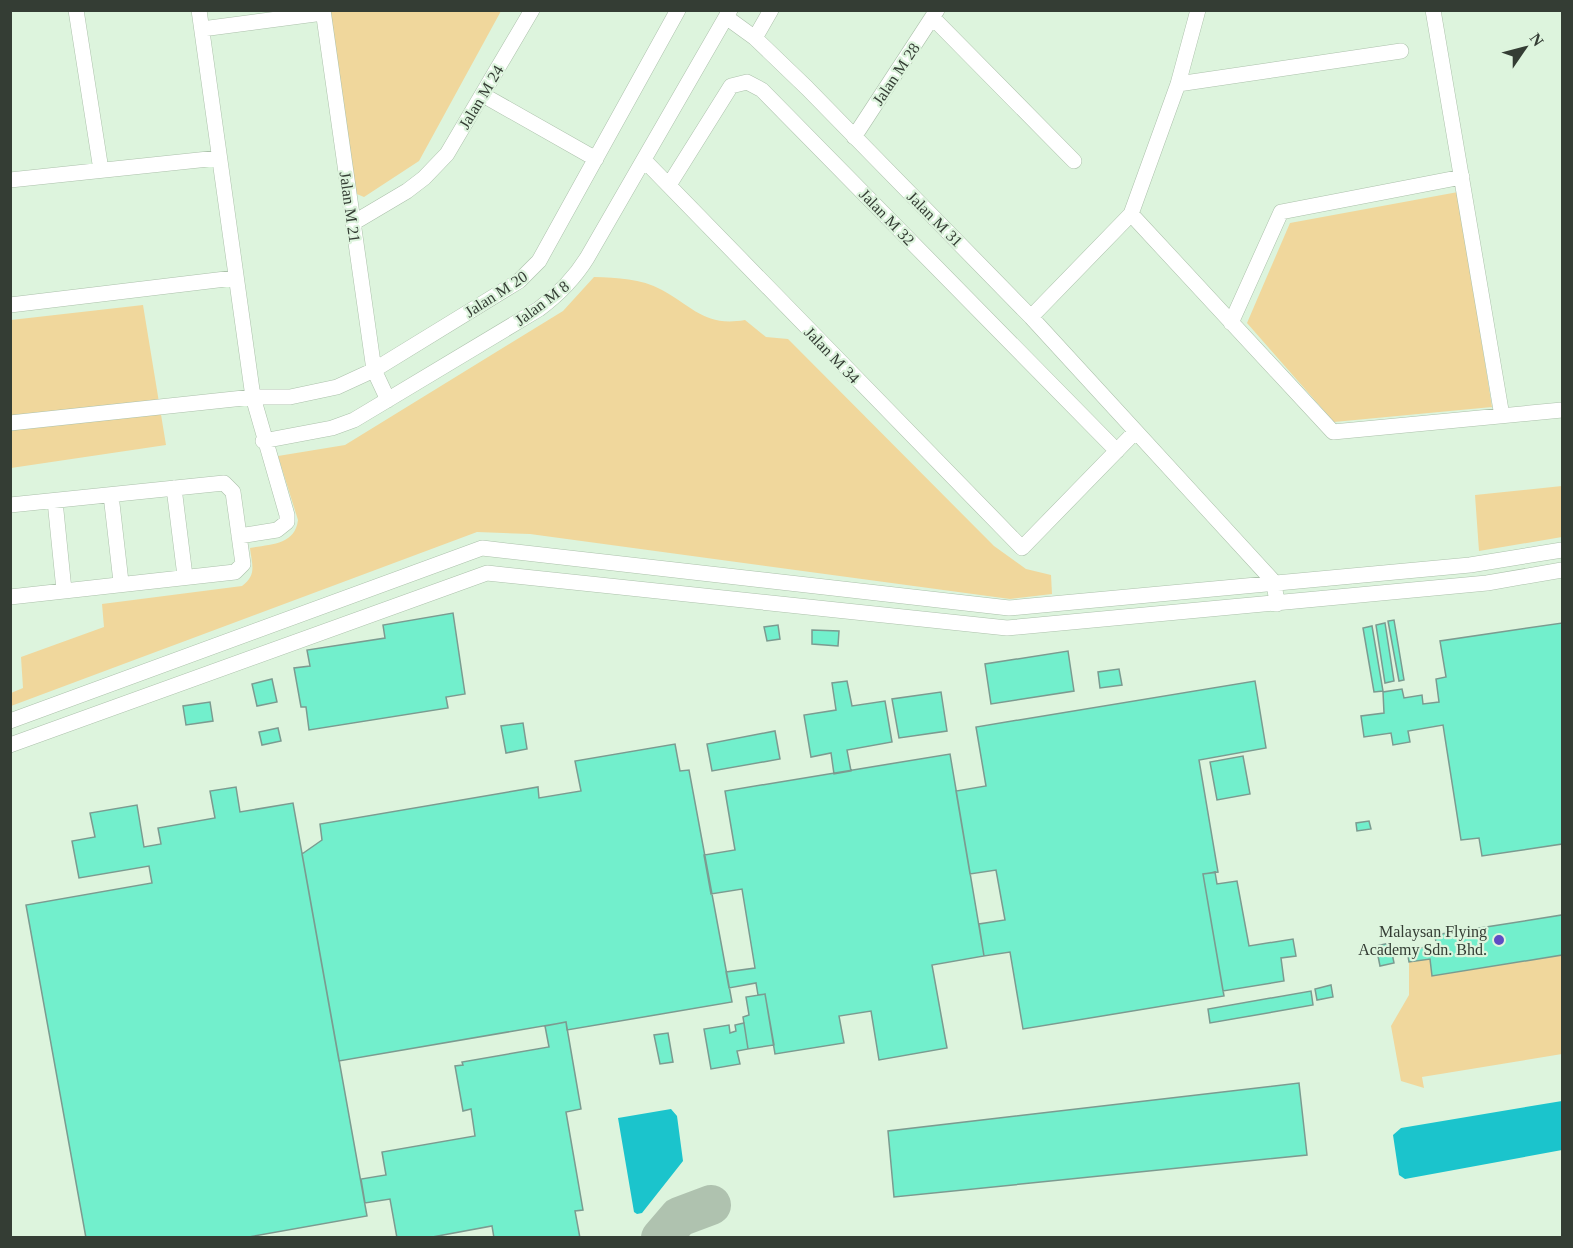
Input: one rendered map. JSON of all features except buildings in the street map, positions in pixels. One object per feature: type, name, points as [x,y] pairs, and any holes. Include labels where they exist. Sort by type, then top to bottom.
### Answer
[{"type":"street","points":[[76,10],[101,170]]},
{"type":"street","points":[[199,10],[234,278],[253,397],[263,441],[287,522],[278,530],[239,536]]},
{"type":"street","name":"Jalan M 24","points":[[353,223],[424,178],[447,154],[532,10]]},
{"type":"street","name":"Jalan M 20","points":[[10,423],[253,397],[314,394],[338,387],[374,370],[519,281],[531,271],[678,10]]},
{"type":"street","points":[[755,38],[771,10]]},
{"type":"street","points":[[1032,318],[1131,214],[1178,84],[1198,10]]},
{"type":"street","points":[[1434,11],[1502,416]]},
{"type":"street","points":[[202,29],[323,12]]},
{"type":"street","name":"Jalan M 21","points":[[323,12],[361,296],[374,370],[388,400]]},
{"type":"street","name":"Jalan M 31","points":[[728,14],[755,38],[1032,318],[1274,582]]},
{"type":"street","name":"Jalan M 8","points":[[263,441],[332,428],[354,420],[539,309],[560,294],[575,277],[728,14]]},
{"type":"street","points":[[935,14],[1074,161]]},
{"type":"street","name":"Jalan M 28","points":[[854,137],[935,14]]},
{"type":"street","points":[[1178,84],[1401,51]]},
{"type":"street","name":"Jalan M 32","points":[[669,185],[731,86],[747,82],[762,90],[1117,451]]},
{"type":"street","points":[[483,95],[596,159]]},
{"type":"street","points":[[10,180],[218,158]]},
{"type":"street","name":"Jalan M 34","points":[[644,160],[833,357],[1022,548],[1117,451]]},
{"type":"street","points":[[1231,323],[1281,212],[1462,177]]},
{"type":"street","points":[[1131,214],[1333,432],[1563,410]]},
{"type":"street","points":[[10,305],[234,278]]},
{"type":"street","points":[[1117,451],[1135,432]]},
{"type":"street","points":[[10,505],[224,483],[230,486],[233,492],[243,564],[235,572],[121,582],[10,597]]},
{"type":"street","points":[[174,488],[185,576]]},
{"type":"street","points":[[111,495],[121,582]]},
{"type":"street","points":[[54,501],[64,590]]},
{"type":"street","points":[[10,721],[482,548],[1009,608],[1470,565],[1563,550]]},
{"type":"street","points":[[10,745],[487,573],[1007,628],[1486,583],[1563,570]]},
{"type":"street","points":[[1274,582],[1277,604]]},
{"type":"shaded area","points":[[328,11],[501,11],[419,161],[364,197],[352,192]]},
{"type":"shaded area","points":[[1458,192],[1492,407],[1334,422],[1247,323],[1290,223]]},
{"type":"shaded area","points":[[594,277],[629,279],[645,283],[662,290],[709,318],[720,321],[745,320],[766,337],[788,339],[994,546],[1026,569],[1051,575],[1052,594],[1010,599],[530,534],[477,532],[11,706],[11,693],[23,688],[21,657],[104,627],[102,604],[242,586],[247,582],[252,574],[250,548],[287,539],[296,528],[298,520],[278,456],[345,445],[563,311]]},
{"type":"shaded area","points":[[143,305],[166,445],[11,468],[11,320]]},
{"type":"shaded area","points":[[1562,486],[1562,537],[1479,551],[1475,495]]},
{"type":"shaded area","points":[[1562,955],[1562,1054],[1422,1077],[1424,1088],[1401,1081],[1391,1026],[1409,995],[1409,962],[1430,959],[1433,976]]},
{"type":"water","points":[[1562,1101],[1562,1150],[1405,1179],[1399,1175],[1393,1135],[1401,1128]]},
{"type":"water","points":[[671,1109],[677,1116],[683,1161],[642,1213],[637,1214],[634,1212],[618,1118]]},
{"type":"taxiway","points":[[661,1238],[679,1217],[711,1205]]},
{"type":"place","name":"Malaysan Flying Academy Sdn. Bhd.","points":[[1499,940]]}]
